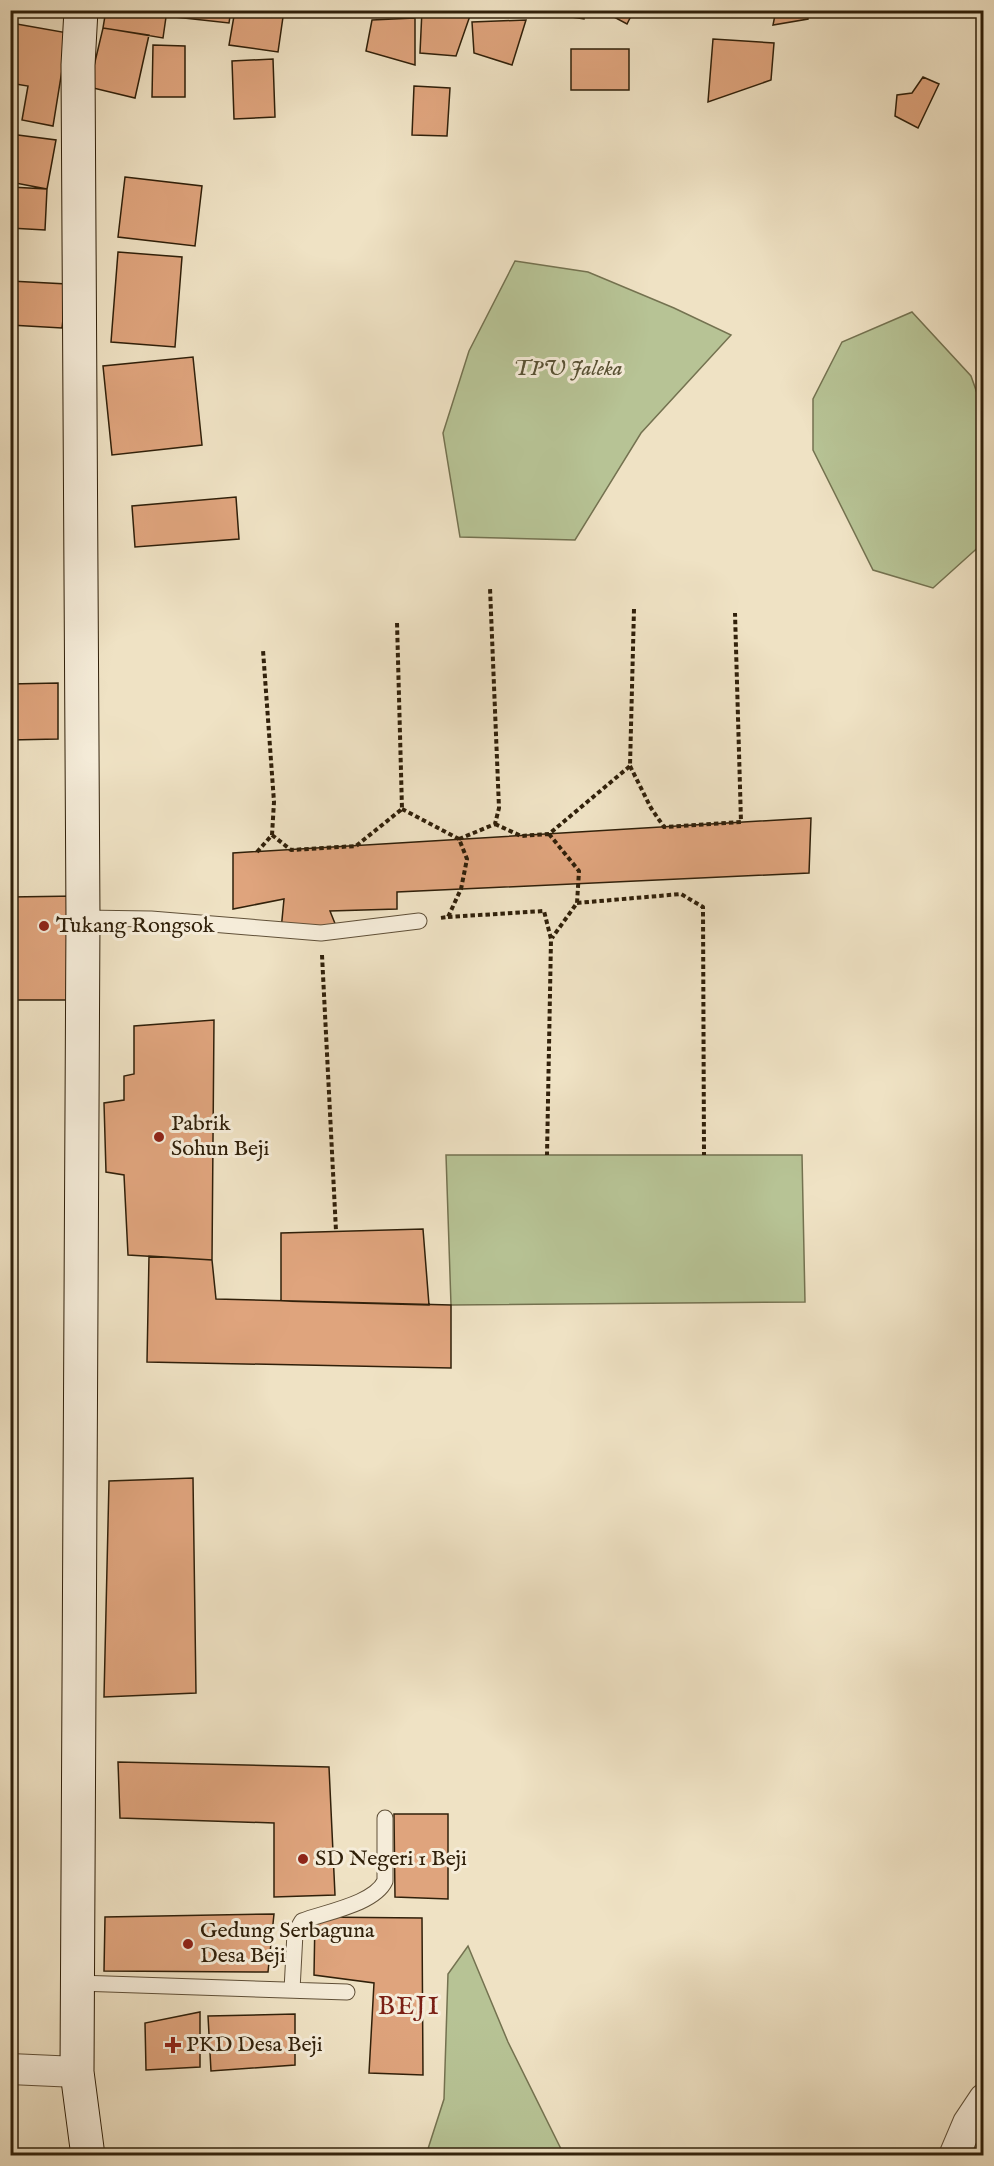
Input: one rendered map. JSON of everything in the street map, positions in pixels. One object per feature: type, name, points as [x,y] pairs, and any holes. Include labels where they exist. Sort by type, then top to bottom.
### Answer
[{"type":"street","points":[[81,10],[78,65],[83,918],[77,2072],[88,2156]]},
{"type":"street","points":[[10,2069],[77,2072]]},
{"type":"street","points":[[954,2156],[968,2123],[984,2099]]},
{"type":"lane","points":[[83,918],[151,919],[321,933],[419,921]]},
{"type":"lane","points":[[292,1990],[295,1933],[302,1921],[368,1898],[381,1888],[385,1881],[385,1818]]},
{"type":"lane","points":[[78,1983],[347,1992]]},
{"type":"path","points":[[490,588],[499,808],[495,824]]},
{"type":"path","points":[[634,609],[630,766],[651,808],[664,827],[741,822],[735,613]]},
{"type":"path","points":[[396,622],[402,809]]},
{"type":"path","points":[[257,852],[272,835],[274,802],[263,650]]},
{"type":"path","points":[[459,839],[495,824],[520,836],[549,834],[630,766]]},
{"type":"path","points":[[272,835],[291,850],[356,846],[402,809]]},
{"type":"path","points":[[402,809],[459,839],[467,859],[461,889],[448,917]]},
{"type":"path","points":[[549,834],[579,871],[577,903],[551,939]]},
{"type":"path","points":[[577,903],[681,894],[703,907],[704,1155]]},
{"type":"path","points":[[419,921],[544,911],[551,939],[547,1155]]},
{"type":"path","points":[[321,933],[336,1232]]},
{"type":"green space","name":"TPU Jaleka","points":[[515,261],[588,272],[731,335],[641,433],[575,540],[460,537],[443,433],[469,351]]},
{"type":"green space","points":[[912,312],[971,376],[983,410],[983,543],[933,588],[873,570],[813,450],[813,399],[842,342]]},
{"type":"green space","points":[[446,1155],[802,1155],[805,1302],[451,1305]]},
{"type":"green space","points":[[468,1946],[508,2042],[564,2155],[426,2155],[444,2099],[448,1974]]},
{"type":"building","points":[[106,10],[167,10],[163,38],[103,28]]},
{"type":"building","points":[[166,10],[231,10],[229,23],[166,16]]},
{"type":"building","points":[[235,10],[284,10],[278,52],[229,45]]},
{"type":"building","points":[[422,10],[472,10],[456,56],[420,53]]},
{"type":"building","points":[[524,10],[585,10],[584,19]]},
{"type":"building","points":[[601,10],[634,10],[627,24]]},
{"type":"building","points":[[776,10],[808,10],[808,19],[773,25]]},
{"type":"building","points":[[415,18],[415,65],[366,51],[372,20]]},
{"type":"building","points":[[526,20],[512,65],[474,53],[472,22]]},
{"type":"building","points":[[11,23],[68,33],[53,126],[22,120],[28,86],[10,83]]},
{"type":"building","points":[[103,28],[149,35],[135,98],[89,87]]},
{"type":"building","points":[[713,39],[774,43],[771,80],[708,102]]},
{"type":"building","points":[[153,45],[185,46],[185,97],[152,97]]},
{"type":"building","points":[[571,49],[629,49],[629,90],[571,90]]},
{"type":"building","points":[[273,59],[275,117],[234,119],[232,61]]},
{"type":"building","points":[[923,77],[939,84],[918,128],[895,116],[897,95],[912,93]]},
{"type":"building","points":[[414,86],[450,88],[447,136],[412,135]]},
{"type":"building","points":[[10,134],[56,140],[47,189],[10,182]]},
{"type":"building","points":[[125,177],[202,186],[195,246],[118,237]]},
{"type":"building","points":[[10,187],[47,189],[45,230],[10,228]]},
{"type":"building","points":[[118,252],[182,257],[175,347],[111,342]]},
{"type":"building","points":[[10,281],[67,284],[62,328],[10,325]]},
{"type":"building","points":[[193,357],[202,445],[112,455],[103,366]]},
{"type":"building","points":[[236,497],[239,539],[135,547],[132,506]]},
{"type":"building","points":[[58,683],[58,739],[10,740],[10,684]]},
{"type":"building","points":[[811,818],[809,873],[397,892],[397,909],[330,911],[338,931],[281,930],[284,899],[233,909],[233,853]]},
{"type":"building","name":"Tukang Rongsok","points":[[77,896],[70,1000],[10,1000],[10,897]]},
{"type":"building","name":"Pabrik Sohun Beji","points":[[214,1020],[212,1260],[128,1255],[124,1175],[106,1172],[104,1103],[124,1100],[124,1076],[134,1074],[134,1026]]},
{"type":"building","points":[[423,1229],[429,1305],[281,1301],[281,1233]]},
{"type":"building","points":[[149,1256],[212,1260],[216,1299],[451,1305],[451,1368],[147,1362]]},
{"type":"building","points":[[193,1478],[196,1693],[104,1697],[109,1481]]},
{"type":"building","name":"SD Negeri 1 Beji","points":[[118,1762],[329,1767],[335,1895],[274,1897],[274,1823],[120,1818]]},
{"type":"building","points":[[394,1814],[448,1814],[448,1899],[395,1897]]},
{"type":"building","name":"Gedung Serbaguna Desa Beji","points":[[274,1914],[268,1972],[104,1971],[105,1917]]},
{"type":"building","points":[[315,1917],[422,1918],[423,2075],[369,2073],[374,1983],[314,1975]]},
{"type":"building","name":"PKD Desa Beji","points":[[200,2012],[200,2067],[146,2070],[145,2023]]},
{"type":"building","points":[[295,2014],[295,2065],[211,2071],[208,2016]]},
{"type":"place","name":"Tukang Rongsok","points":[[44,926]]},
{"type":"place","name":"Pabrik Sohun Beji","points":[[159,1137]]},
{"type":"place","name":"SD Negeri 1 Beji","points":[[303,1859]]},
{"type":"place","name":"Gedung Serbaguna Desa Beji","points":[[188,1944]]},
{"type":"place","name":"PKD Desa Beji","points":[[173,2045]]},
{"type":"district","name":"BEJI","points":[[409,2006]]}]
